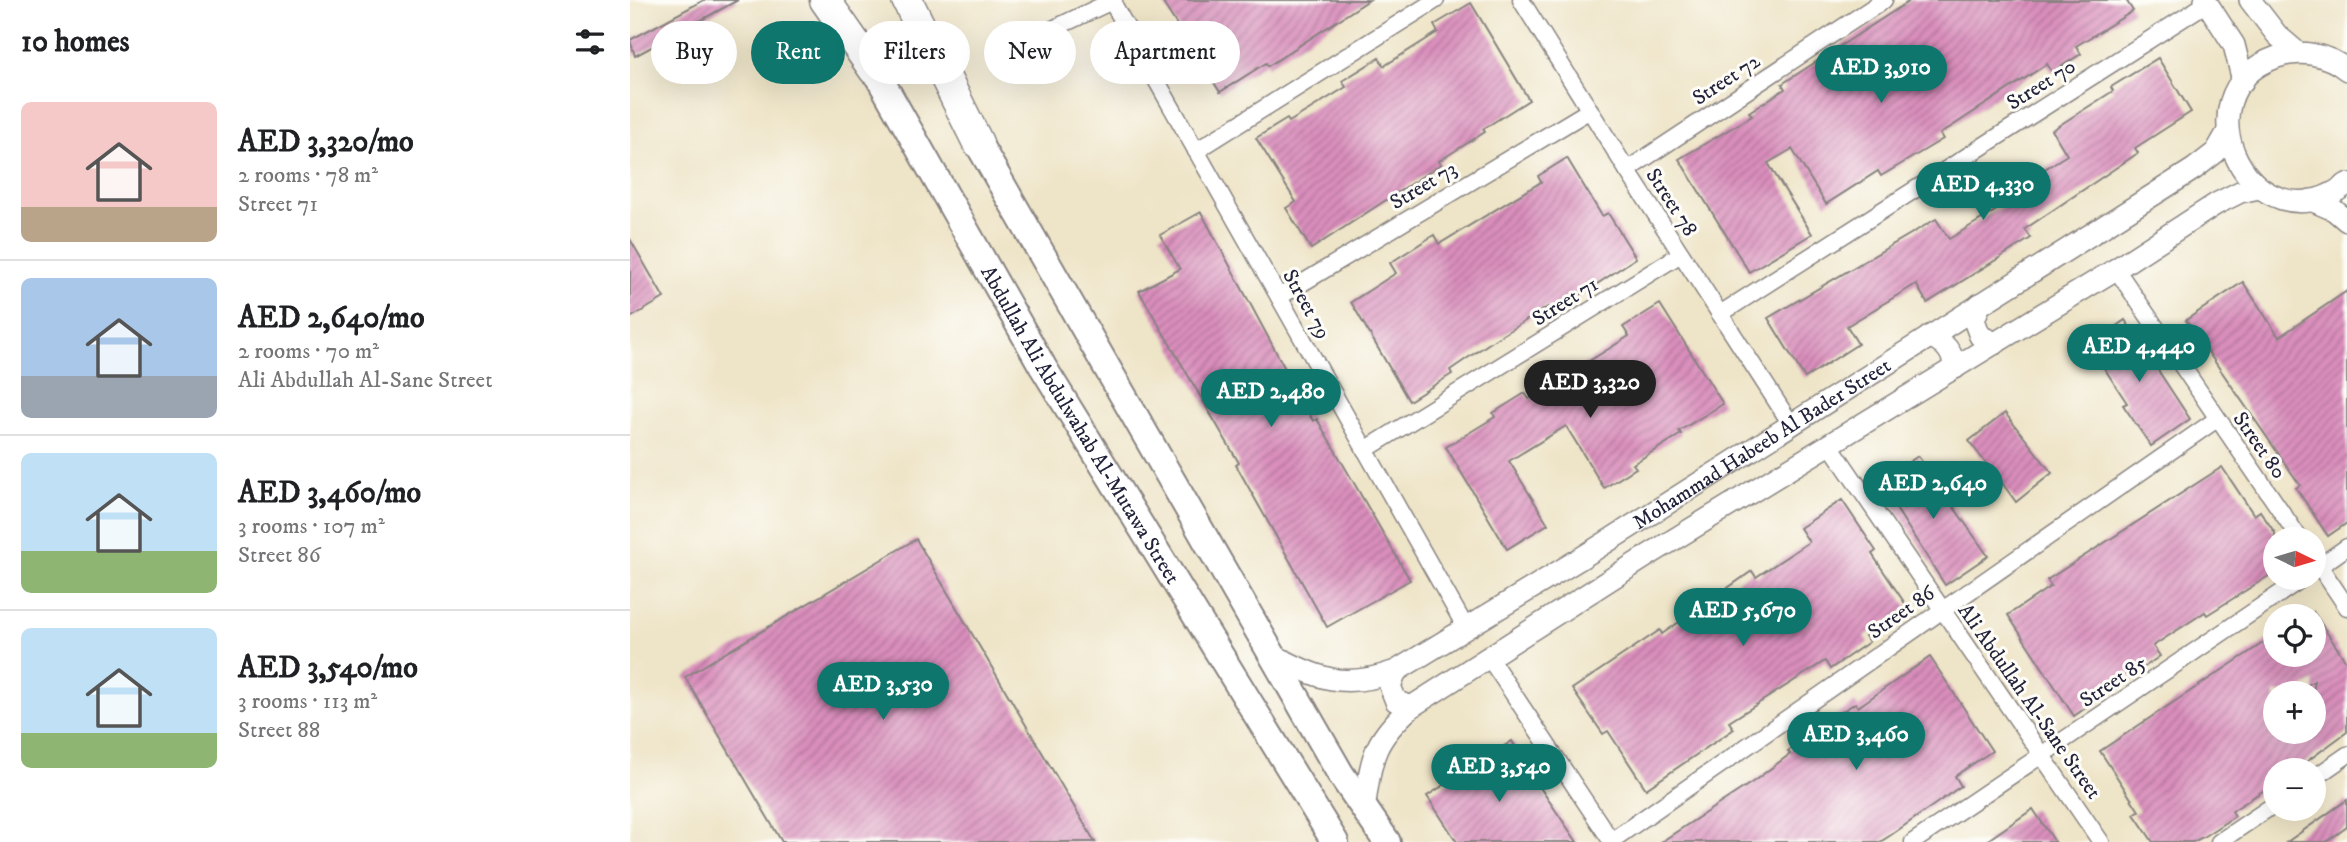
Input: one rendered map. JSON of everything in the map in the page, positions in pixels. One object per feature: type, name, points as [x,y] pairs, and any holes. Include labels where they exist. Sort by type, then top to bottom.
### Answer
[{"type":"highway","points":[[825,0],[859,49]]},
{"type":"highway","points":[[907,0],[978,143]]},
{"type":"main road","name":"Abdullah Ali Abdulwahab Al-Mutawa Street","points":[[838,0],[859,41]]},
{"type":"main road","points":[[895,0],[1272,654],[1364,809],[1387,842]]},
{"type":"main road","name":"Abdullah Ali Abdulwahab Al-Mutawa Street","points":[[882,84],[1043,366],[1335,842]]},
{"type":"street","points":[[1196,151],[1436,0]]},
{"type":"street","name":"Street 78","points":[[1521,0],[1791,424]]},
{"type":"street","name":"Street 72","points":[[1627,170],[1884,0]]},
{"type":"street","points":[[2250,0],[2277,35],[2298,53],[2342,64]]},
{"type":"street","points":[[1070,21],[1112,1]]},
{"type":"street","name":"Street 79","points":[[1112,1],[1466,628]]},
{"type":"street","points":[[2206,1],[2237,52],[2243,81]]},
{"type":"street","name":"Street 70","points":[[1720,314],[2206,1]]},
{"type":"street","points":[[2298,53],[2262,64],[2243,81],[2230,106],[2227,133],[2234,158],[2259,188],[2278,197],[2311,200],[2334,210],[2347,221]]},
{"type":"street","name":"Street 73","points":[[1279,297],[1590,110]]},
{"type":"street","name":"Mohammad Habeeb Al Bader Street","points":[[1272,654],[1311,675],[1342,682],[1373,679],[1396,671],[1586,555],[2203,162],[2216,152],[2227,133]]},
{"type":"street","points":[[2311,200],[2335,192],[2347,184]]},
{"type":"street","name":"Mohammad Habeeb Al Bader Street","points":[[1364,809],[1372,757],[1386,729],[1411,707],[1647,556],[1996,344],[2223,200],[2259,188]]},
{"type":"street","name":"Street 71","points":[[1365,450],[1681,254]]},
{"type":"street","name":"Street 80","points":[[2116,269],[2292,527]]},
{"type":"street","points":[[1980,304],[1974,320],[1980,336],[1996,344]]},
{"type":"street","points":[[1930,336],[1944,342],[1952,354],[1955,368]]},
{"type":"street","name":"Street 86","points":[[1611,842],[2217,419]]},
{"type":"street","name":"Ali Abdullah Al-Sane Street","points":[[1830,445],[2101,842]]},
{"type":"street","points":[[1631,525],[1631,538],[1637,549],[1647,556]]},
{"type":"street","points":[[2326,559],[2347,547]]},
{"type":"street","points":[[1586,555],[1599,561],[1605,573],[1601,587]]},
{"type":"street","points":[[2326,579],[2347,607]]},
{"type":"street","name":"Street 85","points":[[1913,842],[2284,590]]},
{"type":"street","points":[[1488,656],[1611,842]]},
{"type":"street","points":[[1396,671],[1390,686],[1396,701],[1411,707]]},
{"type":"street","points":[[2326,770],[2347,755]]},
{"type":"street","points":[[2219,842],[2263,812]]},
{"type":"building","points":[[704,0],[738,0],[699,21],[665,21]]},
{"type":"building","points":[[1161,0],[1369,0],[1268,66],[1266,63],[1240,79],[1240,21],[1174,21]]},
{"type":"building","points":[[1911,0],[2126,0],[2133,11],[2076,46],[2081,54],[2052,72],[2047,64],[1940,134],[1943,139],[1881,176],[1878,171],[1826,204],[1792,149],[1768,163],[1812,234],[1749,272],[1679,159],[1752,116],[1749,112],[1785,89],[1782,84]]},
{"type":"building","points":[[1471,3],[1529,100],[1439,161],[1441,164],[1311,249],[1286,208],[1296,202],[1256,138],[1287,119],[1289,122],[1346,87],[1342,81],[1379,58],[1384,66],[1438,32],[1434,25]]},
{"type":"building","points":[[651,29],[651,47],[635,56],[630,40]]},
{"type":"building","points":[[2158,58],[2191,112],[2135,148],[2138,153],[2025,229],[2031,238],[1927,303],[1916,284],[1847,326],[1858,344],[1805,378],[1768,318],[1936,219],[1949,239],[2026,192],[2021,184],[2067,155],[2052,130],[2113,91],[2111,87]]},
{"type":"building","points":[[1215,84],[1233,84],[1220,92]]},
{"type":"building","points":[[1567,158],[1602,216],[1608,213],[1636,258],[1552,314],[1548,307],[1494,340],[1450,370],[1452,374],[1409,401],[1351,302],[1396,273],[1390,263],[1434,235],[1439,244],[1541,182],[1538,176]]},
{"type":"building","points":[[1201,212],[1313,421],[1317,419],[1410,580],[1327,627],[1236,465],[1239,463],[1139,291],[1180,269],[1160,235]]},
{"type":"building","points":[[630,239],[664,298],[630,318]]},
{"type":"building","points":[[2243,282],[2279,337],[2347,291],[2347,523],[2328,536],[2326,527],[2322,527],[2296,488],[2300,485],[2186,320]]},
{"type":"building","points":[[1660,304],[1723,404],[1679,431],[1681,434],[1633,464],[1636,468],[1604,488],[1566,426],[1509,461],[1548,524],[1507,549],[1446,447],[1495,417],[1493,413],[1525,393],[1529,399],[1629,336],[1623,327]]},
{"type":"building","points":[[2125,320],[2190,419],[2151,446],[2123,405],[2127,403],[2089,345]]},
{"type":"building","points":[[2005,413],[2052,473],[2016,502],[2002,483],[1988,493],[1978,479],[1991,470],[1969,441]]},
{"type":"building","points":[[1918,456],[1988,556],[1945,585],[1879,482]]},
{"type":"building","points":[[2222,467],[2254,515],[2260,511],[2271,527],[2263,527],[2263,580],[2207,615],[2205,612],[2153,646],[2160,656],[2074,716],[2008,615],[2051,586],[2047,580]]},
{"type":"building","points":[[1842,500],[1876,551],[1872,554],[1908,608],[1865,636],[1869,642],[1830,669],[1825,661],[1729,722],[1734,729],[1646,789],[1608,731],[1603,734],[1572,689],[1660,630],[1662,634],[1752,571],[1756,577],[1809,542],[1800,528]]},
{"type":"building","points":[[916,539],[1095,842],[782,842],[685,677]]},
{"type":"building","points":[[2326,631],[2347,663],[2347,732],[2311,758],[2263,758],[2263,791],[2232,811],[2235,816],[2193,842],[2153,842],[2134,814],[2139,811],[2100,751],[2263,643],[2263,667],[2326,667]]},
{"type":"building","points":[[1930,657],[1992,751],[1955,776],[1961,786],[1891,835],[1880,842],[1661,842],[1754,781],[1790,754],[1788,751],[1826,726],[1824,724],[1855,703],[1858,707]]},
{"type":"building","points":[[1512,741],[1577,842],[1457,842],[1427,796]]},
{"type":"building","points":[[2347,800],[2347,827],[2326,842],[2287,842],[2317,821],[2326,821],[2326,815]]},
{"type":"building","points":[[2033,809],[2055,842],[1985,842]]}]
